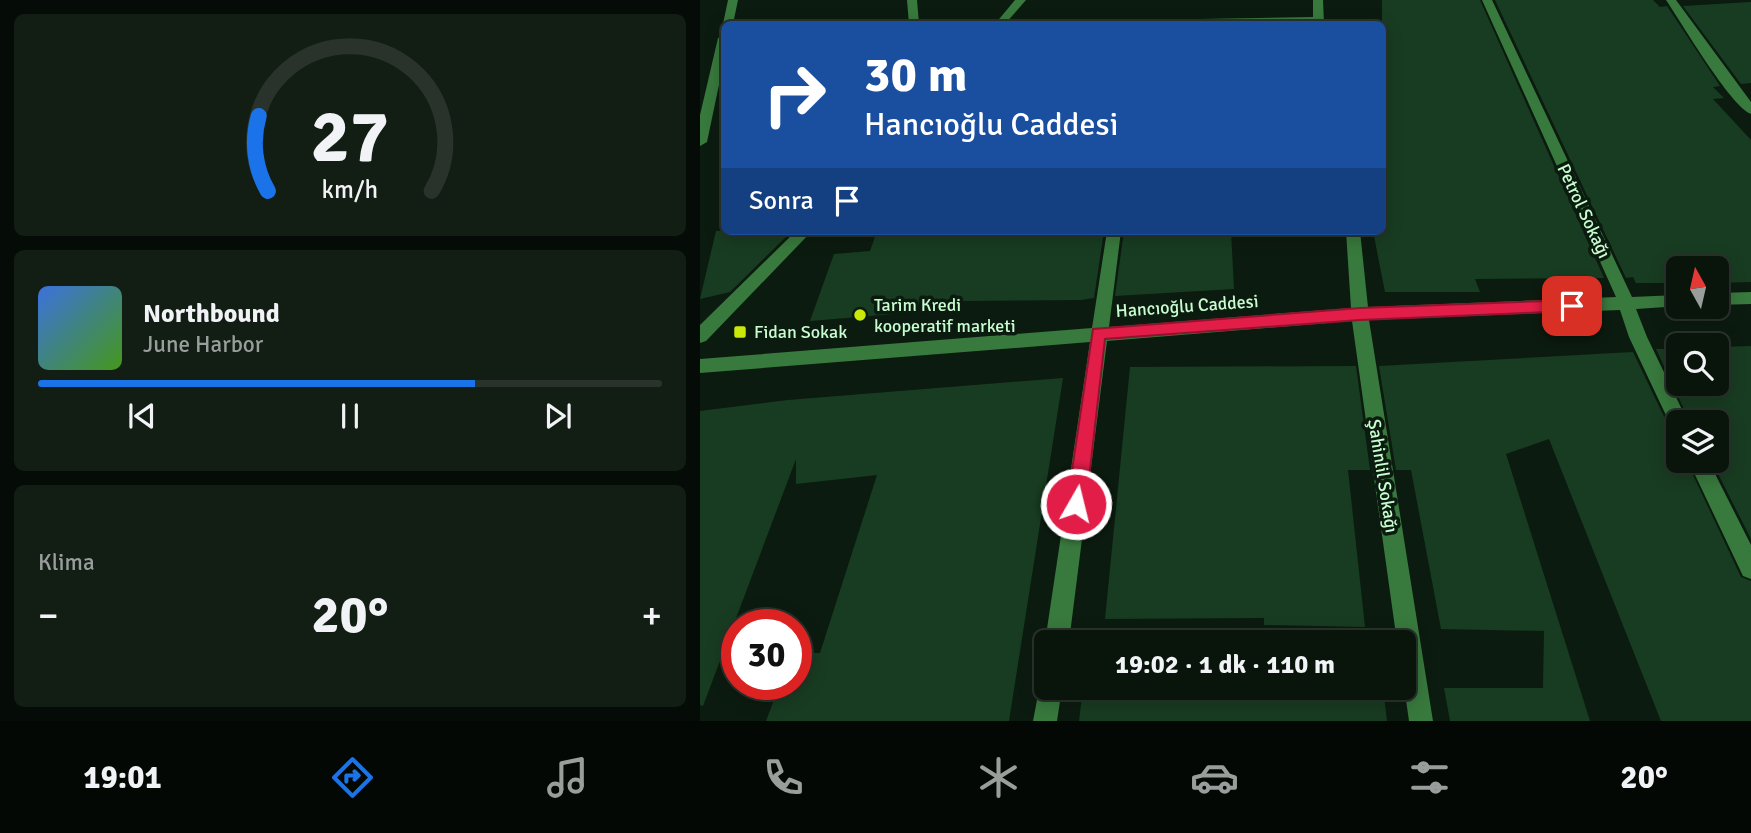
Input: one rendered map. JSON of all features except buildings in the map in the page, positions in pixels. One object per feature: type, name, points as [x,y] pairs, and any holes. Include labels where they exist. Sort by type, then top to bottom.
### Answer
[{"type":"street","points":[[729,21],[733,0]]},
{"type":"street","points":[[912,0],[914,21]]},
{"type":"street","points":[[1003,21],[1021,0]]},
{"type":"street","points":[[1318,0],[1319,21]]},
{"type":"street","name":"Petrol Sokağı","points":[[1487,0],[1673,410]]},
{"type":"street","points":[[1671,0],[1734,91],[1751,110]]},
{"type":"street","points":[[700,142],[721,51]]},
{"type":"street","points":[[1734,91],[1751,90]]},
{"type":"street","points":[[700,336],[801,235]]},
{"type":"street","points":[[1059,630],[1113,235]]},
{"type":"street","name":"Şahinlil Sokağı","points":[[1353,235],[1360,314],[1421,721]]},
{"type":"street","points":[[1729,299],[1751,298]]},
{"type":"street","name":"Hancıoğlu Caddesi","points":[[700,366],[1360,314],[1666,302]]},
{"type":"street","points":[[1704,473],[1751,568]]},
{"type":"street","points":[[1045,721],[1048,700]]},
{"type":"place","name":"Tarim Kredi kooperatif marketi","points":[[860,315]]},
{"type":"place","name":"Fidan Sokak","points":[[740,332]]},
{"type":"route","points":[[1076,504],[1096,366],[1098,334],[1360,314],[1572,306]]}]
